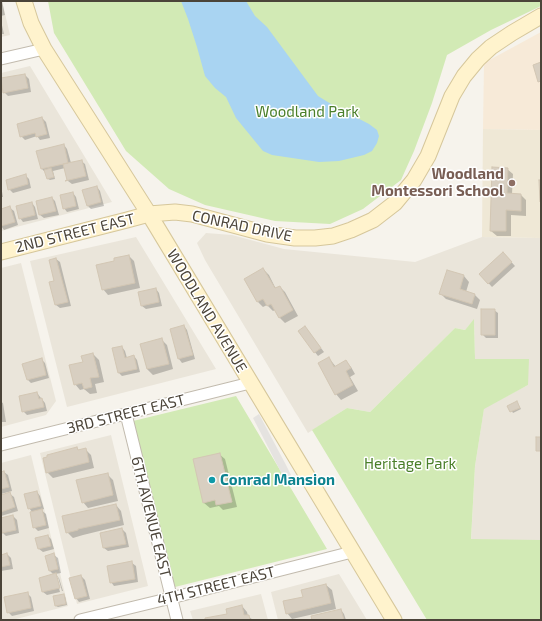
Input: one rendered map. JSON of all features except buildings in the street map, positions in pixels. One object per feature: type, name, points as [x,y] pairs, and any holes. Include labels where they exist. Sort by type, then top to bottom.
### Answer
[{"type":"street","name":"WOODLAND AVENUE","points":[[24,1],[31,23],[44,49],[149,214],[394,620]]},
{"type":"street","name":"CONRAD DRIVE","points":[[149,214],[175,212],[192,214],[267,234],[295,238],[334,236],[372,220],[395,203],[414,180],[428,156],[452,96],[464,76],[478,58],[491,47],[541,16]]},
{"type":"street","points":[[1,59],[44,49]]},
{"type":"street","name":"2ND STREET EAST","points":[[1,252],[149,214]]},
{"type":"street","name":"3RD STREET EAST","points":[[1,445],[250,382]]},
{"type":"street","name":"6TH AVENUE EAST","points":[[126,414],[177,620]]},
{"type":"street","name":"4TH STREET EAST","points":[[80,620],[352,552]]},
{"type":"shaded area","points":[[1,1],[10,35],[1,37]]},
{"type":"shaded area","points":[[541,32],[541,130],[483,129],[484,63]]},
{"type":"shaded area","points":[[30,66],[112,202],[1,231],[1,73]]},
{"type":"shaded area","name":"Woodland Montessori School","points":[[483,129],[541,130],[541,238],[482,237]]},
{"type":"shaded area","points":[[206,233],[232,235],[284,249],[415,262],[482,237],[541,238],[541,540],[471,540],[475,466],[484,408],[528,385],[475,359],[474,320],[465,330],[455,328],[370,412],[347,408],[308,433],[205,260],[197,243]]},
{"type":"shaded area","points":[[136,237],[216,369],[67,407],[30,261]]},
{"type":"shaded area","points":[[21,263],[56,401],[46,415],[1,427],[1,268]]},
{"type":"shaded area","points":[[259,414],[293,479],[286,482],[253,418]]},
{"type":"shaded area","points":[[111,435],[148,586],[77,604],[40,453]]},
{"type":"shaded area","points":[[31,455],[68,606],[12,620],[1,620],[1,463]]},
{"type":"shaded area","points":[[339,574],[367,620],[278,620],[271,592]]},
{"type":"shaded area","points":[[261,594],[268,620],[193,620],[190,611]]},
{"type":"green space","name":"Woodland Park","points":[[48,1],[541,1],[541,6],[491,30],[447,55],[432,103],[414,151],[401,180],[363,209],[330,224],[275,221],[205,205],[169,189],[126,151],[54,33]]},
{"type":"green space","name":"Heritage Park","points":[[474,319],[475,359],[529,359],[528,385],[484,409],[475,466],[471,539],[541,540],[541,620],[427,620],[312,430],[347,408],[370,412],[455,328],[465,330]]},
{"type":"green space","points":[[236,396],[327,549],[175,587],[133,421]]},
{"type":"water","points":[[181,1],[246,1],[255,16],[267,27],[318,96],[369,124],[377,130],[379,136],[372,151],[364,155],[339,161],[319,162],[272,155],[263,151],[236,118],[226,97],[215,88],[205,76],[197,47]]},
{"type":"place","name":"Woodland Montessori School","points":[[512,183]]},
{"type":"place","name":"Conrad Mansion","points":[[212,480]]}]
